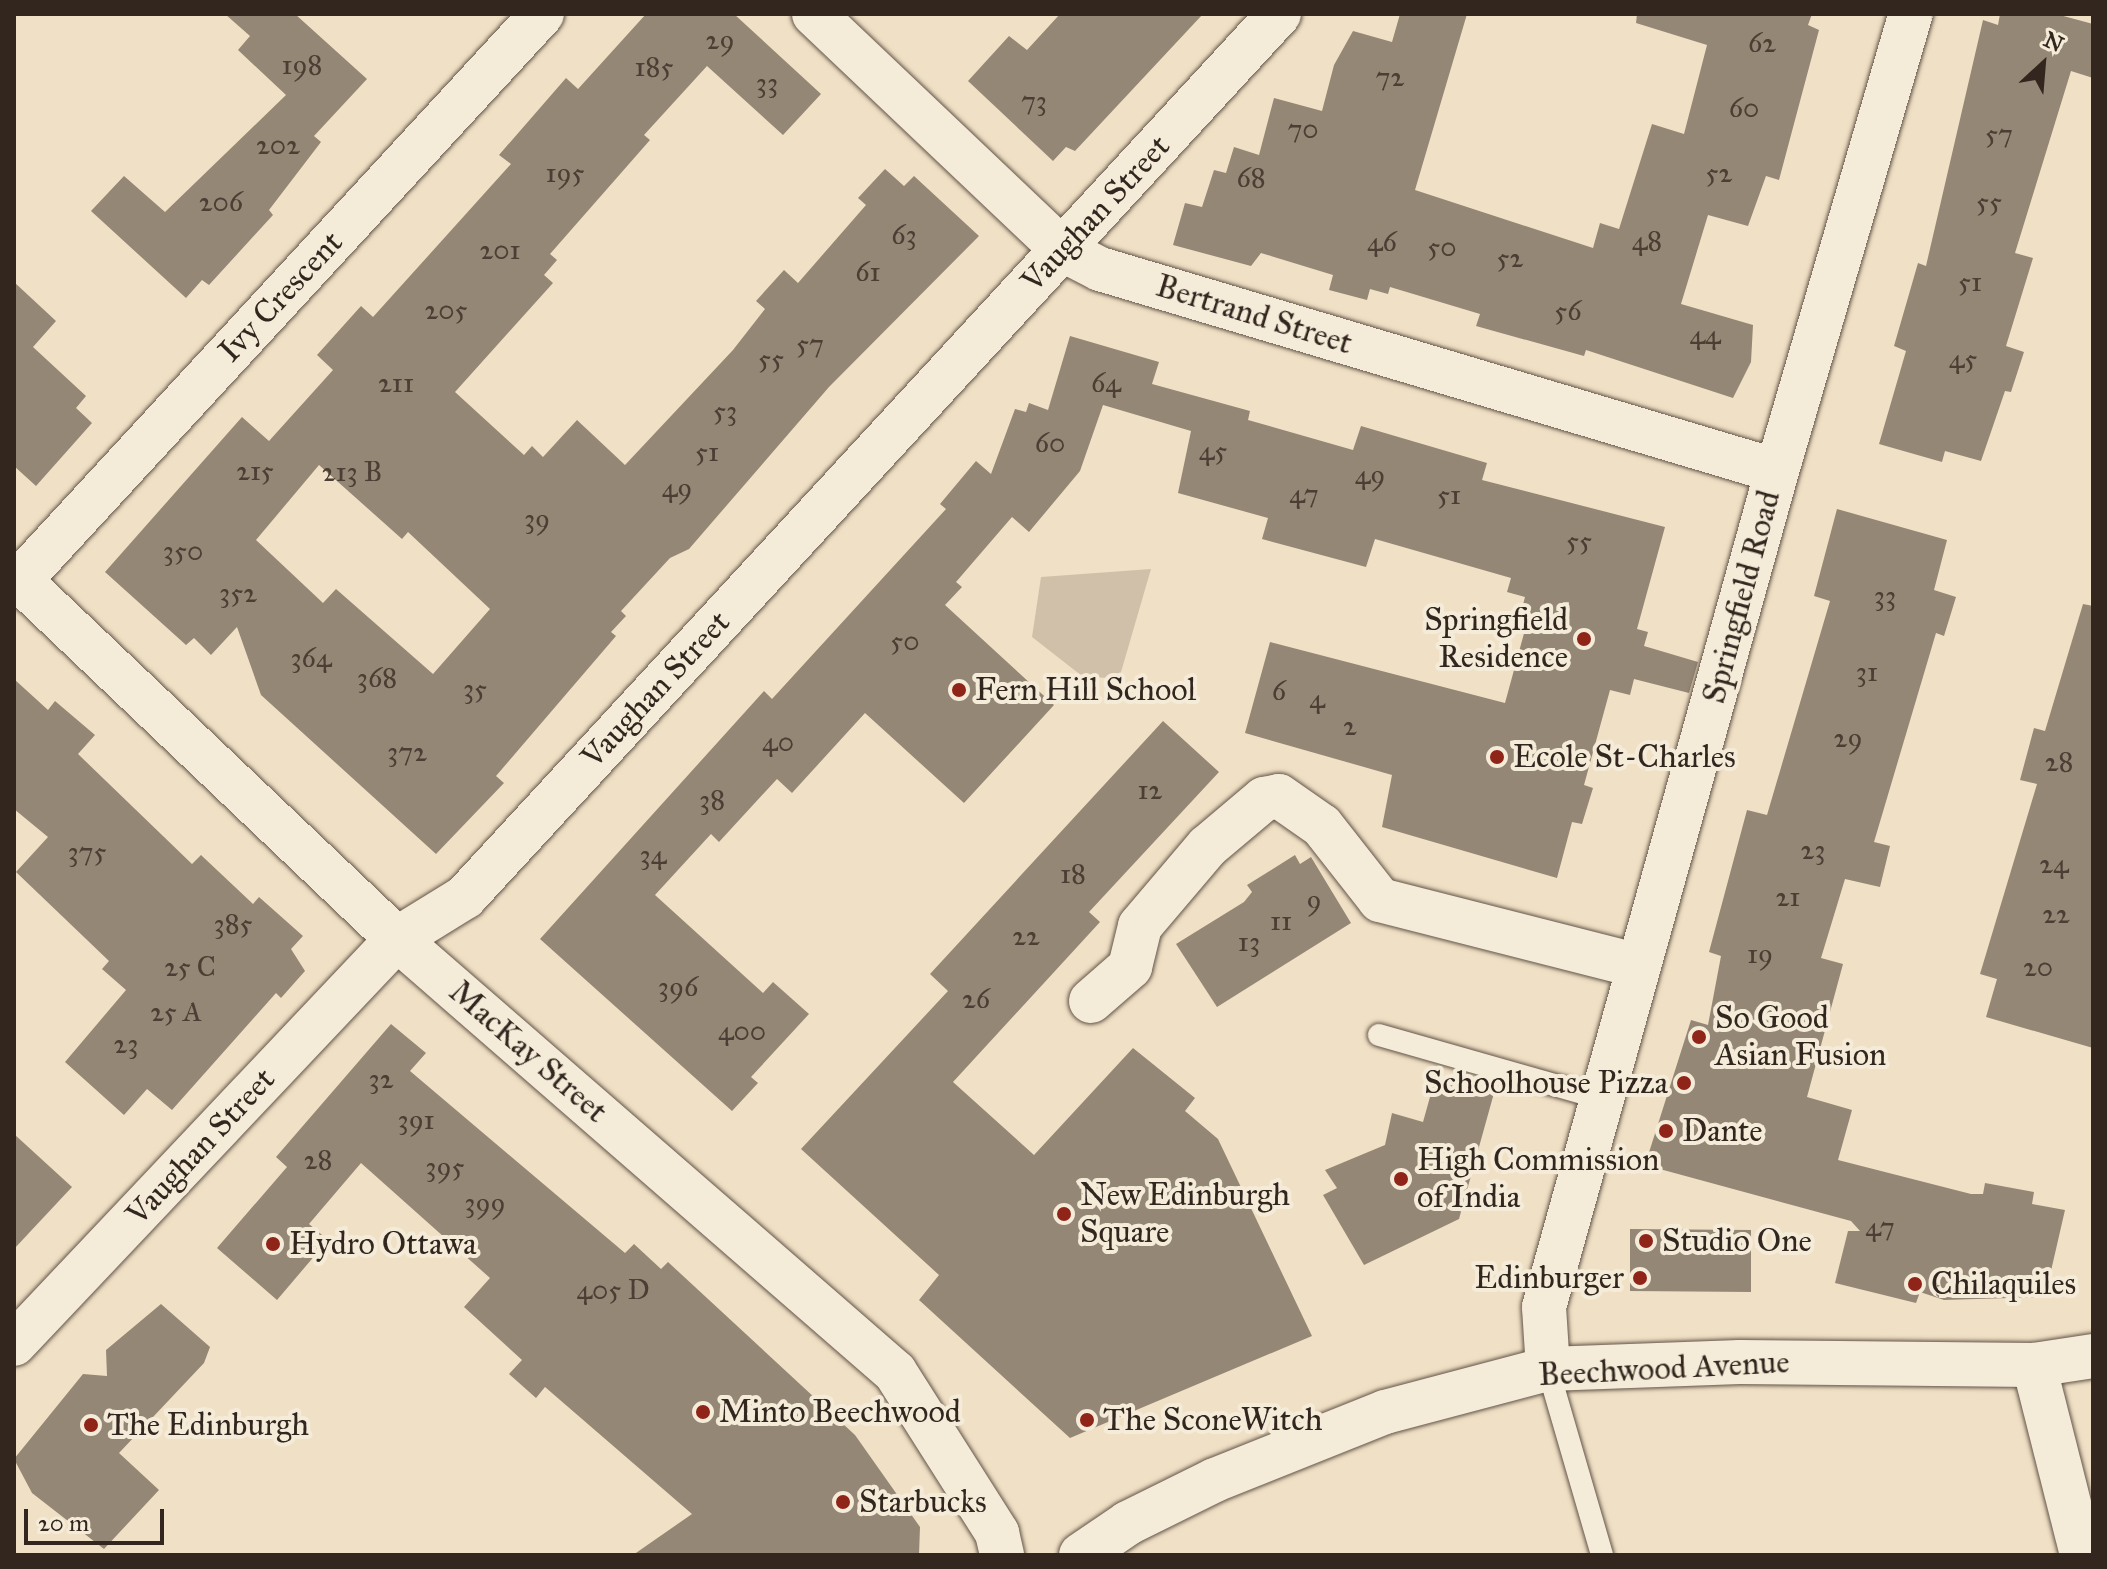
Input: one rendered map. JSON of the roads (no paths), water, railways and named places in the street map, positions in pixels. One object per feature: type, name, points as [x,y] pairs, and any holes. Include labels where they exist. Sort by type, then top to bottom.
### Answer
[{"type":"street","name":"Ivy Crescent","points":[[17,578],[542,14]]},
{"type":"street","name":"Bertrand Street","points":[[814,14],[1063,250],[1100,269],[1777,471]]},
{"type":"street","name":"Vaughan Street","points":[[14,1344],[397,939],[465,897],[1279,14]]},
{"type":"street","name":"Springfield Road","points":[[1548,1369],[1544,1307],[1777,471],[1911,14]]},
{"type":"street","name":"MacKay Street","points":[[17,578],[397,939],[895,1372],[997,1533],[1002,1555]]},
{"type":"street","points":[[1091,1001],[1130,967],[1140,926],[1207,847],[1264,799],[1279,796],[1322,826],[1380,900],[1639,966]]},
{"type":"street","name":"Beechwood Avenue","points":[[1081,1555],[1128,1523],[1215,1480],[1385,1412],[1548,1369],[1740,1362],[2034,1365],[2093,1356]]},
{"type":"street","points":[[2034,1365],[2082,1555]]},
{"type":"lane","points":[[1379,1035],[1603,1099]]},
{"type":"lane","points":[[1548,1369],[1602,1555]]},
{"type":"place","name":"Springfield Residence","points":[[1584,639]]},
{"type":"place","name":"Fern Hill School","points":[[959,690]]},
{"type":"place","name":"Ecole St-Charles","points":[[1497,757]]},
{"type":"place","name":"So Good Asian Fusion","points":[[1699,1037]]},
{"type":"place","name":"Schoolhouse Pizza","points":[[1684,1083]]},
{"type":"place","name":"Dante","points":[[1666,1131]]},
{"type":"place","name":"High Commission of India","points":[[1401,1179]]},
{"type":"place","name":"New Edinburgh Square","points":[[1064,1214]]},
{"type":"place","name":"Studio One","points":[[1646,1241]]},
{"type":"place","name":"Hydro Ottawa","points":[[273,1244]]},
{"type":"place","name":"Edinburger","points":[[1640,1278]]},
{"type":"place","name":"Chilaquiles","points":[[1915,1284]]},
{"type":"place","name":"Minto Beechwood","points":[[703,1412]]},
{"type":"place","name":"The SconeWitch","points":[[1087,1420]]},
{"type":"place","name":"The Edinburgh","points":[[91,1425]]},
{"type":"place","name":"Starbucks","points":[[843,1502]]}]
